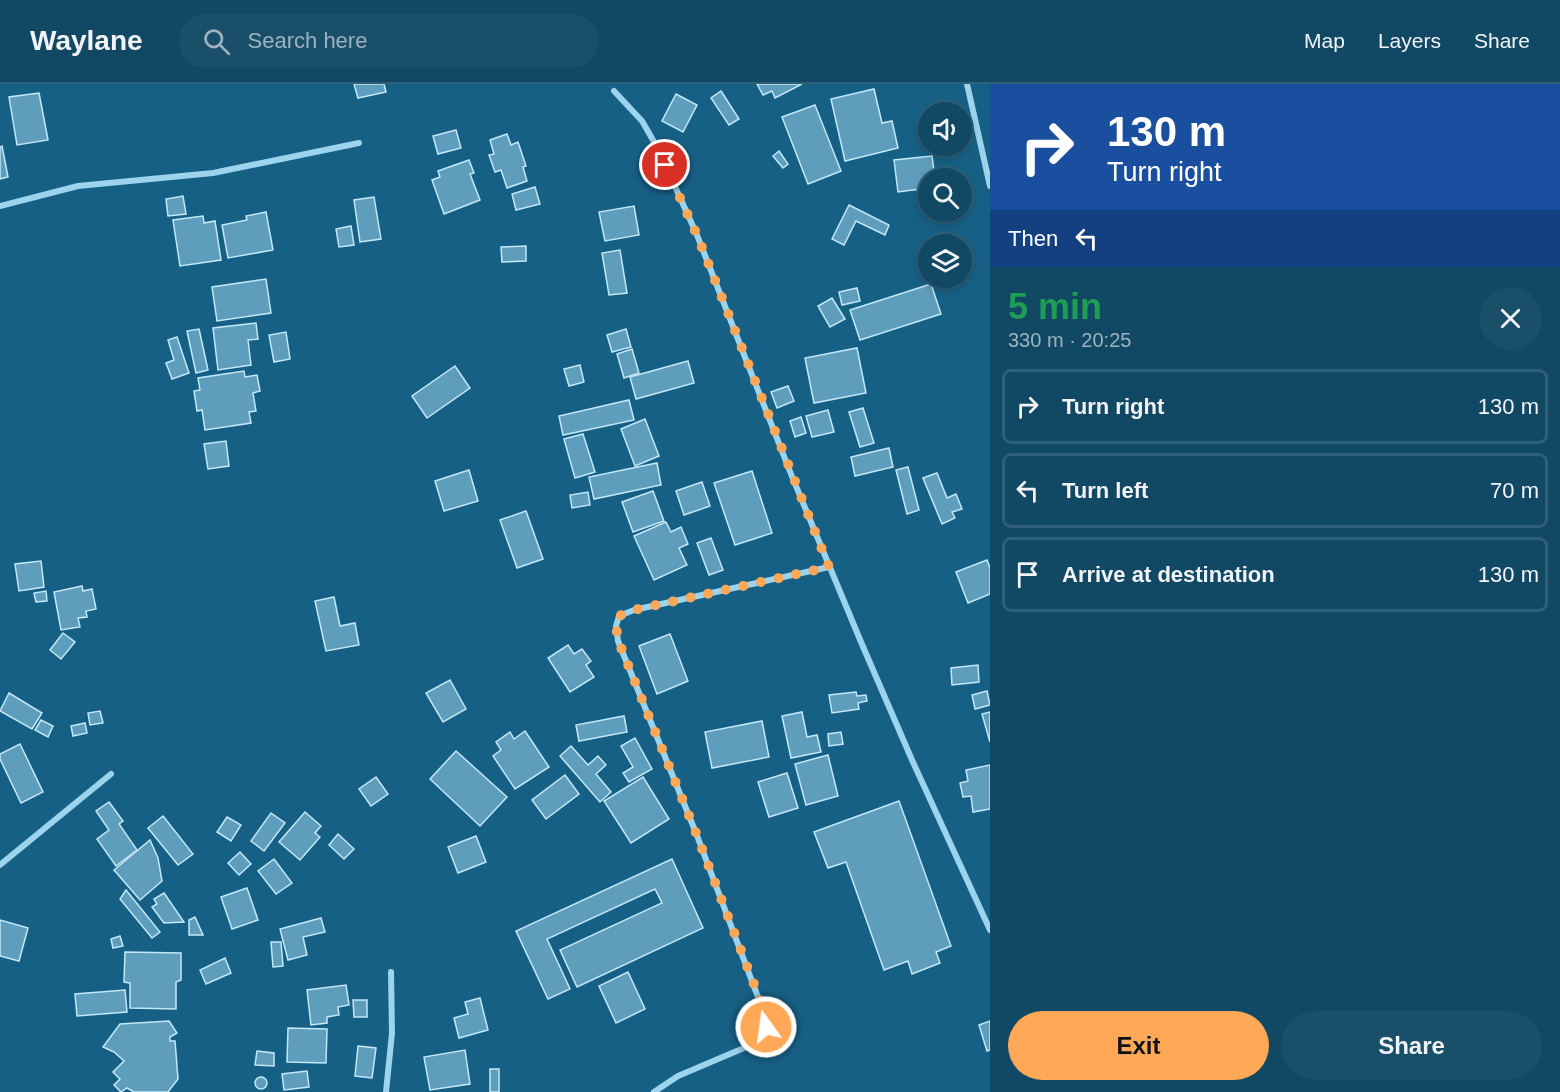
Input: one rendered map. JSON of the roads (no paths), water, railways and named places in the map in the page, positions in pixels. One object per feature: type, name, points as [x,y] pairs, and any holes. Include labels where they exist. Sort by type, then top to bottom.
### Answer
[{"type":"street","points":[[968,84],[990,186]]},
{"type":"street","points":[[614,91],[642,121],[657,147],[692,225],[829,567],[912,760],[990,930]]},
{"type":"street","points":[[0,207],[78,186],[213,173],[359,143]]},
{"type":"street","points":[[654,1092],[678,1076],[758,1042],[766,1027],[765,1013],[618,640],[616,626],[619,616],[634,610],[829,567]]},
{"type":"street","points":[[0,865],[111,774]]},
{"type":"street","points":[[386,1092],[392,1033],[391,972]]}]
